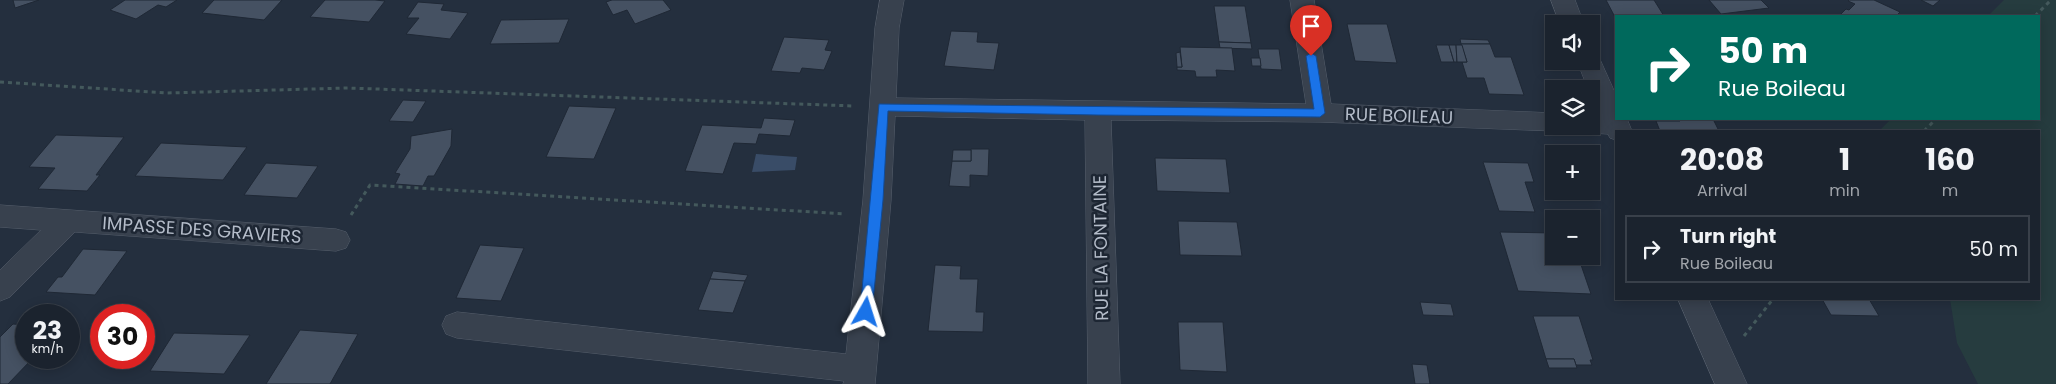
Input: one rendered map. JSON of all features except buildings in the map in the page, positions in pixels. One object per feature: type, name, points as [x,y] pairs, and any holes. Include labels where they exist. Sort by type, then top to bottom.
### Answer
[{"type":"street","points":[[457,325],[859,377],[876,216],[887,28],[892,0]]},
{"type":"street","points":[[1302,0],[1320,113]]},
{"type":"street","points":[[1563,0],[1569,15]]},
{"type":"street","points":[[1592,70],[1609,126]]},
{"type":"street","name":"RUE BOILEAU","points":[[883,107],[1098,112],[1320,113],[1545,122]]},
{"type":"street","name":"RUE LA FONTAINE","points":[[1098,112],[1104,384]]},
{"type":"street","name":"IMPASSE DES GRAVIERS","points":[[0,216],[336,240]]},
{"type":"street","points":[[0,289],[68,221]]},
{"type":"street","points":[[1693,300],[1726,374]]},
{"type":"path","points":[[2036,15],[2051,0]]},
{"type":"path","points":[[0,82],[167,93],[348,88],[883,107]]},
{"type":"path","points":[[1925,130],[1935,120]]},
{"type":"path","points":[[336,240],[370,185],[876,216]]},
{"type":"path","points":[[1726,374],[1772,300]]},
{"type":"green space","points":[[2004,0],[2056,0],[2056,384],[1978,384],[1957,343],[1950,300],[2040,300],[2040,130],[1880,130],[1890,120],[2040,120],[2040,15],[1989,15]]},
{"type":"water","points":[[756,154],[797,157],[795,170],[752,172]]},
{"type":"route","points":[[866,312],[877,200],[883,107],[1098,112],[1320,113],[1311,56]]}]
